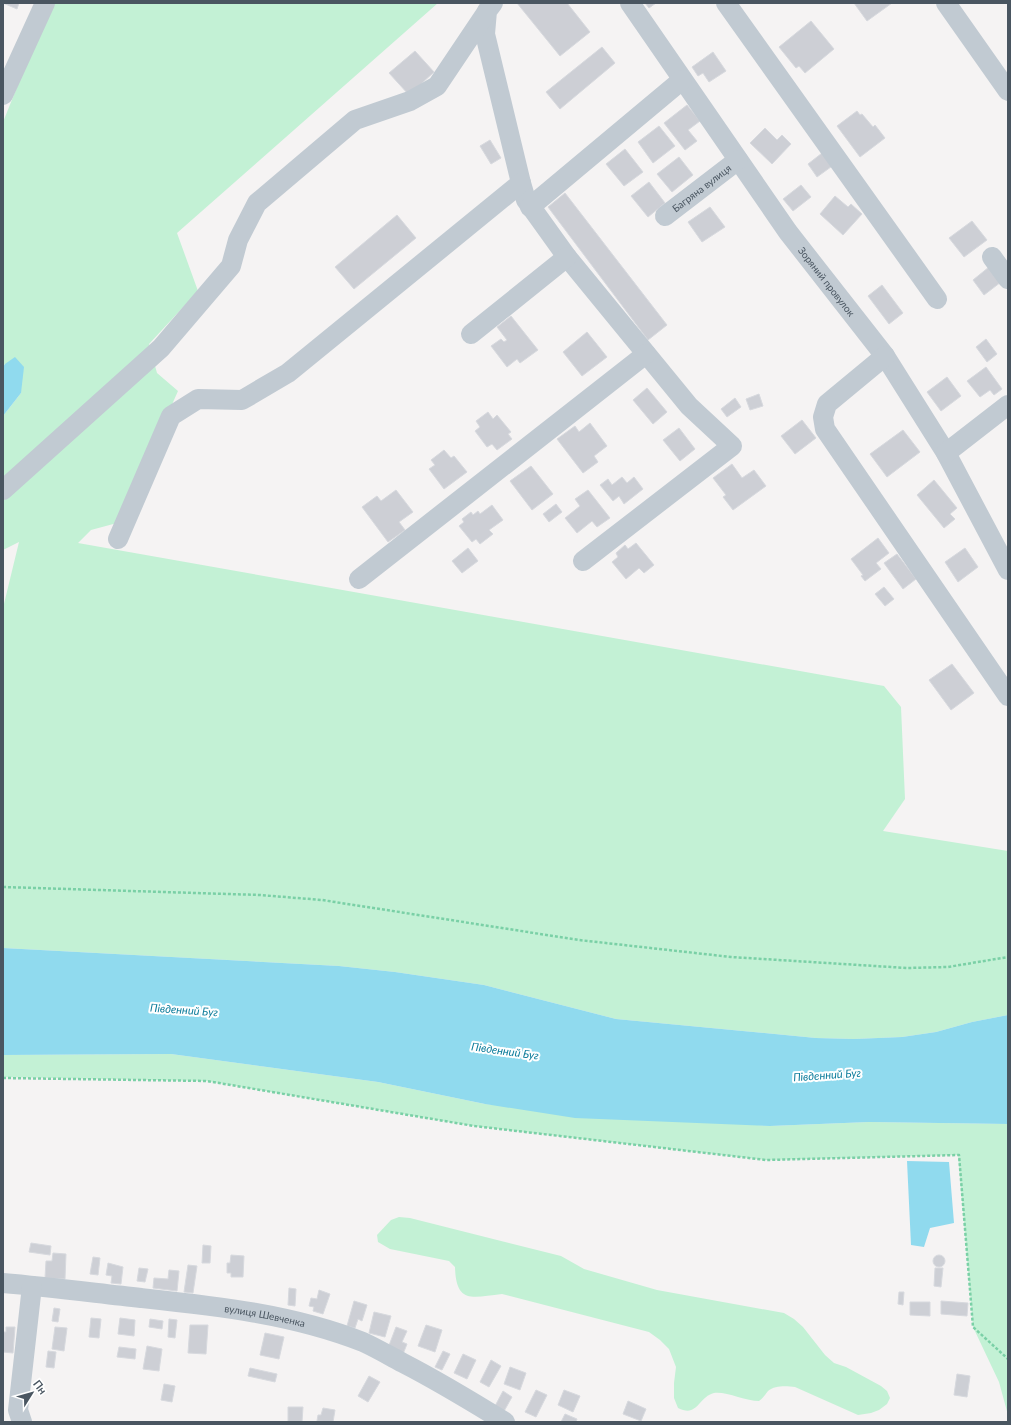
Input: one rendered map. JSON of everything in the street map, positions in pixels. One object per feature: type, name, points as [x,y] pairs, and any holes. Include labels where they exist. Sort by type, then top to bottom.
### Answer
[{"type":"street","points":[[3,96],[45,3]]},
{"type":"street","name":"Зоряний провулок","points":[[630,3],[788,232],[885,356],[946,453],[1008,570]]},
{"type":"street","points":[[726,3],[937,299]]},
{"type":"street","points":[[946,3],[1008,91]]},
{"type":"street","points":[[490,7],[485,34],[526,200],[567,257],[689,406],[732,446],[583,561]]},
{"type":"street","points":[[3,490],[161,348],[231,266],[238,240],[258,203],[355,120],[410,101],[437,86],[490,7]]},
{"type":"street","points":[[530,207],[682,80]]},
{"type":"street","name":"Багряна вулиця","points":[[665,216],[738,160]]},
{"type":"street","points":[[118,539],[171,416],[198,399],[242,400],[288,373],[521,183]]},
{"type":"street","points":[[471,334],[567,257]]},
{"type":"street","points":[[992,257],[1008,280]]},
{"type":"street","points":[[359,579],[646,354]]},
{"type":"street","points":[[885,356],[827,404],[822,417],[825,429],[1008,696]]},
{"type":"street","points":[[946,453],[1008,405]]},
{"type":"street","name":"вулиця Шевченка","points":[[3,1283],[190,1303],[278,1317],[312,1326],[364,1343],[389,1355],[441,1382],[505,1422]]},
{"type":"street","points":[[22,1422],[18,1410],[32,1286]]},
{"type":"path","points":[[3,887],[260,895],[322,900],[579,940],[731,957],[907,968],[948,967],[1008,957]]},
{"type":"path","points":[[3,1078],[207,1081],[474,1126],[766,1160],[958,1155],[973,1327],[1008,1359]]},
{"type":"green space","points":[[51,3],[438,3],[177,233],[198,291],[149,344],[157,373],[178,391],[138,481],[117,523],[91,530],[78,543],[884,686],[901,707],[905,799],[883,831],[1008,851],[1008,1015],[972,1022],[936,1032],[902,1037],[854,1039],[816,1038],[616,1019],[484,985],[395,972],[339,966],[3,948],[3,608],[19,542],[3,550],[3,416],[21,393],[5,364],[3,367],[3,122]]},
{"type":"green space","points":[[171,1054],[378,1082],[485,1104],[770,1126],[869,1122],[1008,1124],[1008,1415],[999,1382],[973,1327],[958,1155],[766,1160],[474,1126],[207,1081],[3,1077],[3,1055]]},
{"type":"green space","points":[[399,1217],[410,1218],[561,1256],[584,1269],[657,1290],[784,1313],[803,1327],[825,1355],[834,1363],[846,1367],[881,1386],[887,1391],[890,1398],[887,1404],[879,1410],[858,1415],[795,1387],[781,1386],[768,1391],[759,1401],[724,1393],[714,1393],[704,1398],[694,1409],[685,1410],[678,1408],[674,1398],[676,1367],[669,1349],[649,1332],[502,1294],[475,1297],[468,1296],[459,1288],[456,1279],[455,1267],[449,1261],[390,1249],[378,1242],[377,1235],[391,1220]]},
{"type":"water","points":[[15,357],[24,367],[21,393],[3,416],[3,367]]},
{"type":"water","name":"Південний Буг","points":[[3,948],[339,966],[395,972],[484,985],[616,1019],[816,1038],[854,1039],[902,1037],[936,1032],[972,1022],[1008,1015],[1008,1124],[869,1122],[770,1126],[575,1118],[485,1104],[378,1082],[171,1054],[3,1055]]},
{"type":"water","points":[[907,1161],[949,1162],[954,1223],[930,1228],[924,1247],[911,1245]]},
{"type":"building","points":[[3,3],[19,3],[17,9]]},
{"type":"building","points":[[517,3],[567,3],[590,32],[560,56]]},
{"type":"building","points":[[645,3],[656,3],[649,8]]},
{"type":"building","points":[[854,3],[892,3],[867,21]]},
{"type":"building","points":[[811,21],[834,49],[805,73],[799,66],[796,68],[779,47]]},
{"type":"building","points":[[602,47],[615,63],[560,109],[546,92]]},
{"type":"building","points":[[415,51],[434,72],[409,95],[389,73]]},
{"type":"building","points":[[713,52],[726,71],[709,82],[703,73],[698,76],[692,67]]},
{"type":"building","points":[[687,105],[700,121],[688,130],[697,141],[685,150],[664,123]]},
{"type":"building","points":[[857,111],[860,115],[862,114],[873,127],[875,125],[885,138],[860,157],[837,126]]},
{"type":"building","points":[[659,126],[675,146],[653,163],[638,142]]},
{"type":"building","points":[[765,128],[777,140],[782,135],[791,144],[772,164],[750,143]]},
{"type":"building","points":[[490,140],[501,158],[491,164],[480,146]]},
{"type":"building","points":[[625,149],[643,172],[624,186],[606,164]]},
{"type":"building","points":[[826,150],[835,164],[817,177],[808,164]]},
{"type":"building","points":[[679,157],[693,175],[672,192],[657,174]]},
{"type":"building","points":[[649,182],[665,203],[648,217],[631,196]]},
{"type":"building","points":[[801,185],[811,197],[793,211],[783,199]]},
{"type":"building","points":[[565,193],[667,325],[648,340],[548,207]]},
{"type":"building","points":[[835,196],[848,207],[851,204],[862,214],[843,235],[820,214]]},
{"type":"building","points":[[710,207],[725,227],[702,242],[688,222]]},
{"type":"building","points":[[397,215],[416,238],[354,289],[335,267]]},
{"type":"building","points":[[972,221],[987,240],[964,257],[949,238]]},
{"type":"building","points":[[989,267],[1001,282],[984,295],[973,280]]},
{"type":"building","points":[[882,285],[903,313],[889,324],[868,296]]},
{"type":"building","points":[[511,316],[538,350],[520,363],[517,359],[507,367],[491,346],[501,339],[504,342],[507,340],[497,327]]},
{"type":"building","points":[[587,332],[607,357],[582,376],[563,352]]},
{"type":"building","points":[[986,339],[997,354],[987,362],[976,347]]},
{"type":"building","points":[[986,367],[1002,389],[994,395],[990,390],[980,397],[967,381]]},
{"type":"building","points":[[947,377],[961,396],[941,411],[927,392]]},
{"type":"building","points":[[647,388],[667,412],[653,424],[633,400]]},
{"type":"building","points":[[759,394],[763,406],[750,410],[746,399]]},
{"type":"building","points":[[735,398],[741,407],[727,417],[721,409]]},
{"type":"building","points":[[488,412],[493,419],[497,415],[511,432],[508,434],[512,439],[497,450],[492,444],[487,447],[475,431],[480,427],[476,421]]},
{"type":"building","points":[[802,420],[816,438],[795,454],[781,436]]},
{"type":"building","points":[[590,423],[607,446],[594,456],[598,462],[583,473],[557,439],[575,426],[579,432]]},
{"type":"building","points":[[679,428],[695,449],[680,461],[663,440]]},
{"type":"building","points":[[903,430],[920,452],[887,477],[870,454]]},
{"type":"building","points":[[444,450],[451,458],[454,456],[467,472],[444,489],[429,469],[435,465],[431,460]]},
{"type":"building","points":[[732,464],[742,478],[754,470],[766,486],[733,510],[723,497],[726,495],[713,478]]},
{"type":"building","points":[[531,466],[553,494],[532,510],[510,481]]},
{"type":"building","points":[[622,477],[627,483],[634,477],[643,489],[624,504],[619,496],[613,501],[600,485],[608,479],[612,485]]},
{"type":"building","points":[[934,480],[957,508],[950,514],[955,519],[944,528],[917,495]]},
{"type":"building","points":[[396,490],[413,512],[399,522],[405,530],[388,542],[362,507],[377,496],[381,501]]},
{"type":"building","points":[[588,490],[610,518],[597,527],[592,521],[577,533],[565,518],[580,506],[575,499]]},
{"type":"building","points":[[556,504],[562,512],[549,522],[543,514]]},
{"type":"building","points":[[492,505],[503,520],[489,530],[493,534],[480,544],[476,539],[472,542],[459,526],[464,522],[462,519],[471,512],[473,515],[478,511],[480,514]]},
{"type":"building","points":[[878,538],[889,553],[876,563],[881,569],[865,581],[861,576],[863,575],[851,559]]},
{"type":"building","points":[[636,543],[654,565],[644,573],[639,568],[626,579],[612,562],[618,557],[616,553],[625,545],[628,549]]},
{"type":"building","points":[[468,548],[478,561],[462,573],[452,561]]},
{"type":"building","points":[[965,548],[978,567],[958,582],[945,562]]},
{"type":"building","points":[[897,554],[916,579],[903,589],[884,563]]},
{"type":"building","points":[[884,587],[894,599],[885,606],[875,594]]},
{"type":"building","points":[[952,664],[974,693],[951,710],[929,680]]},
{"type":"building","points":[[31,1243],[51,1246],[50,1255],[29,1252]]},
{"type":"building","points":[[203,1245],[211,1246],[210,1263],[202,1263]]},
{"type":"building","points":[[53,1253],[66,1254],[65,1279],[45,1278],[46,1261],[52,1261]]},
{"type":"building","points":[[231,1255],[244,1256],[243,1277],[231,1277],[231,1273],[227,1273],[227,1263],[230,1263]]},
{"type":"building","points":[[939,1255],[943,1257],[945,1261],[943,1265],[939,1267],[935,1265],[933,1261],[935,1257]]},
{"type":"building","points":[[93,1257],[100,1258],[98,1275],[90,1274]]},
{"type":"building","points":[[108,1263],[123,1267],[121,1284],[111,1283],[112,1276],[106,1275]]},
{"type":"building","points":[[188,1265],[197,1266],[193,1293],[184,1292]]},
{"type":"building","points":[[139,1268],[148,1269],[145,1282],[137,1281]]},
{"type":"building","points":[[935,1268],[943,1268],[941,1287],[934,1286]]},
{"type":"building","points":[[169,1270],[179,1271],[177,1291],[153,1288],[154,1278],[168,1279]]},
{"type":"building","points":[[289,1288],[296,1289],[295,1306],[288,1305]]},
{"type":"building","points":[[319,1290],[330,1294],[323,1314],[313,1311],[314,1307],[309,1306],[311,1298],[317,1299]]},
{"type":"building","points":[[899,1292],[904,1292],[903,1305],[898,1304]]},
{"type":"building","points":[[354,1301],[367,1305],[362,1321],[358,1319],[355,1328],[347,1326]]},
{"type":"building","points":[[941,1301],[968,1303],[967,1316],[941,1314]]},
{"type":"building","points":[[910,1302],[930,1302],[930,1316],[910,1315]]},
{"type":"building","points":[[54,1308],[60,1309],[58,1322],[52,1321]]},
{"type":"building","points":[[374,1312],[391,1316],[385,1337],[369,1333]]},
{"type":"building","points":[[91,1318],[101,1319],[99,1338],[89,1337]]},
{"type":"building","points":[[120,1318],[135,1320],[134,1336],[118,1334]]},
{"type":"building","points":[[150,1319],[163,1321],[162,1329],[149,1327]]},
{"type":"building","points":[[169,1319],[177,1320],[175,1338],[168,1337]]},
{"type":"building","points":[[190,1325],[208,1325],[206,1354],[188,1353]]},
{"type":"building","points":[[426,1325],[442,1330],[435,1352],[418,1346]]},
{"type":"building","points":[[6,1327],[15,1327],[13,1353],[3,1352],[3,1332],[6,1332]]},
{"type":"building","points":[[55,1327],[67,1328],[64,1351],[52,1349]]},
{"type":"building","points":[[396,1327],[407,1331],[402,1342],[407,1344],[403,1354],[388,1348]]},
{"type":"building","points":[[265,1333],[284,1337],[279,1359],[260,1355]]},
{"type":"building","points":[[147,1346],[162,1349],[159,1371],[143,1369]]},
{"type":"building","points":[[119,1347],[136,1349],[135,1359],[117,1357]]},
{"type":"building","points":[[48,1351],[56,1352],[54,1368],[46,1367]]},
{"type":"building","points":[[443,1351],[450,1354],[442,1370],[435,1367]]},
{"type":"building","points":[[463,1354],[476,1360],[467,1379],[454,1373]]},
{"type":"building","points":[[491,1360],[501,1366],[489,1387],[480,1382]]},
{"type":"building","points":[[510,1367],[526,1373],[520,1390],[504,1384]]},
{"type":"building","points":[[250,1368],[277,1374],[275,1382],[248,1376]]},
{"type":"building","points":[[957,1374],[970,1376],[967,1397],[954,1395]]},
{"type":"building","points":[[369,1376],[380,1382],[368,1402],[358,1396]]},
{"type":"building","points":[[164,1384],[175,1386],[172,1402],[161,1400]]},
{"type":"building","points":[[536,1390],[547,1395],[536,1417],[525,1412]]},
{"type":"building","points":[[564,1390],[580,1396],[573,1412],[558,1405]]},
{"type":"building","points":[[503,1391],[512,1397],[503,1413],[494,1408]]},
{"type":"building","points":[[628,1401],[646,1409],[641,1421],[623,1414]]},
{"type":"building","points":[[288,1407],[303,1407],[302,1422],[288,1422]]},
{"type":"building","points":[[323,1408],[335,1410],[333,1422],[317,1421],[318,1415],[321,1415]]},
{"type":"building","points":[[565,1414],[577,1419],[576,1422],[561,1422]]}]
